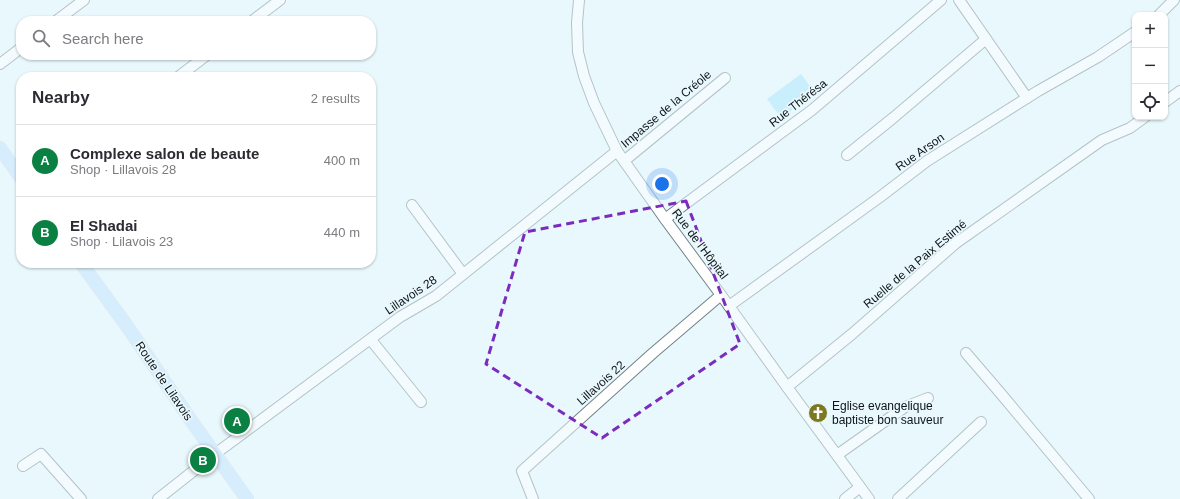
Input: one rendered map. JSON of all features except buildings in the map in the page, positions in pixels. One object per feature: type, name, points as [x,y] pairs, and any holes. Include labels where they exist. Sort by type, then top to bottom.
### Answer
[{"type":"main road","points":[[0,148],[16,171]]},
{"type":"main road","name":"Route de Lilavois","points":[[85,268],[127,326],[247,499]]},
{"type":"street","points":[[63,16],[84,0]]},
{"type":"street","points":[[259,16],[280,0]]},
{"type":"street","name":"Rue de l'Hôpital","points":[[579,0],[577,23],[578,52],[584,76],[594,104],[617,151],[664,219],[869,499]]},
{"type":"street","name":"Rue Thérésa","points":[[664,219],[812,110],[941,0]]},
{"type":"street","points":[[959,0],[1027,98]]},
{"type":"street","points":[[1162,12],[1174,0]]},
{"type":"street","name":"Rue Arson","points":[[729,306],[927,162],[1027,98],[1098,57],[1132,34]]},
{"type":"street","points":[[847,155],[986,39]]},
{"type":"street","points":[[0,64],[16,52]]},
{"type":"street","points":[[185,72],[200,60]]},
{"type":"street","name":"Impasse de la Créole","points":[[624,161],[725,78]]},
{"type":"street","points":[[1168,100],[1180,91]]},
{"type":"street","name":"Ruelle de la Paix Estimé","points":[[787,387],[852,334],[956,243],[1102,140],[1130,128],[1142,120]]},
{"type":"street","name":"Lillavois 28","points":[[158,499],[215,454],[371,340],[400,317],[436,296],[617,151]]},
{"type":"street","points":[[412,205],[463,274]]},
{"type":"street","name":"Lillavois 22","points":[[533,499],[522,472],[653,353],[721,295]]},
{"type":"street","points":[[371,340],[421,402]]},
{"type":"street","points":[[966,353],[1089,499]]},
{"type":"street","points":[[837,455],[905,408],[928,398]]},
{"type":"street","points":[[898,499],[981,422]]},
{"type":"street","points":[[23,466],[41,454],[81,499]]},
{"type":"street","points":[[845,499],[860,487]]},
{"type":"highlighted area","points":[[686,201],[740,344],[602,438],[486,364],[525,232]]},
{"type":"shaded area","points":[[801,74],[815,93],[781,118],[767,99]]},
{"type":"place","name":"Eglise evangelique baptiste bon sauveur","points":[[818,413]]},
{"type":"place","name":"Complexe salon de beaute","points":[[237,421]]},
{"type":"place","name":"El Shadai","points":[[203,460]]}]
